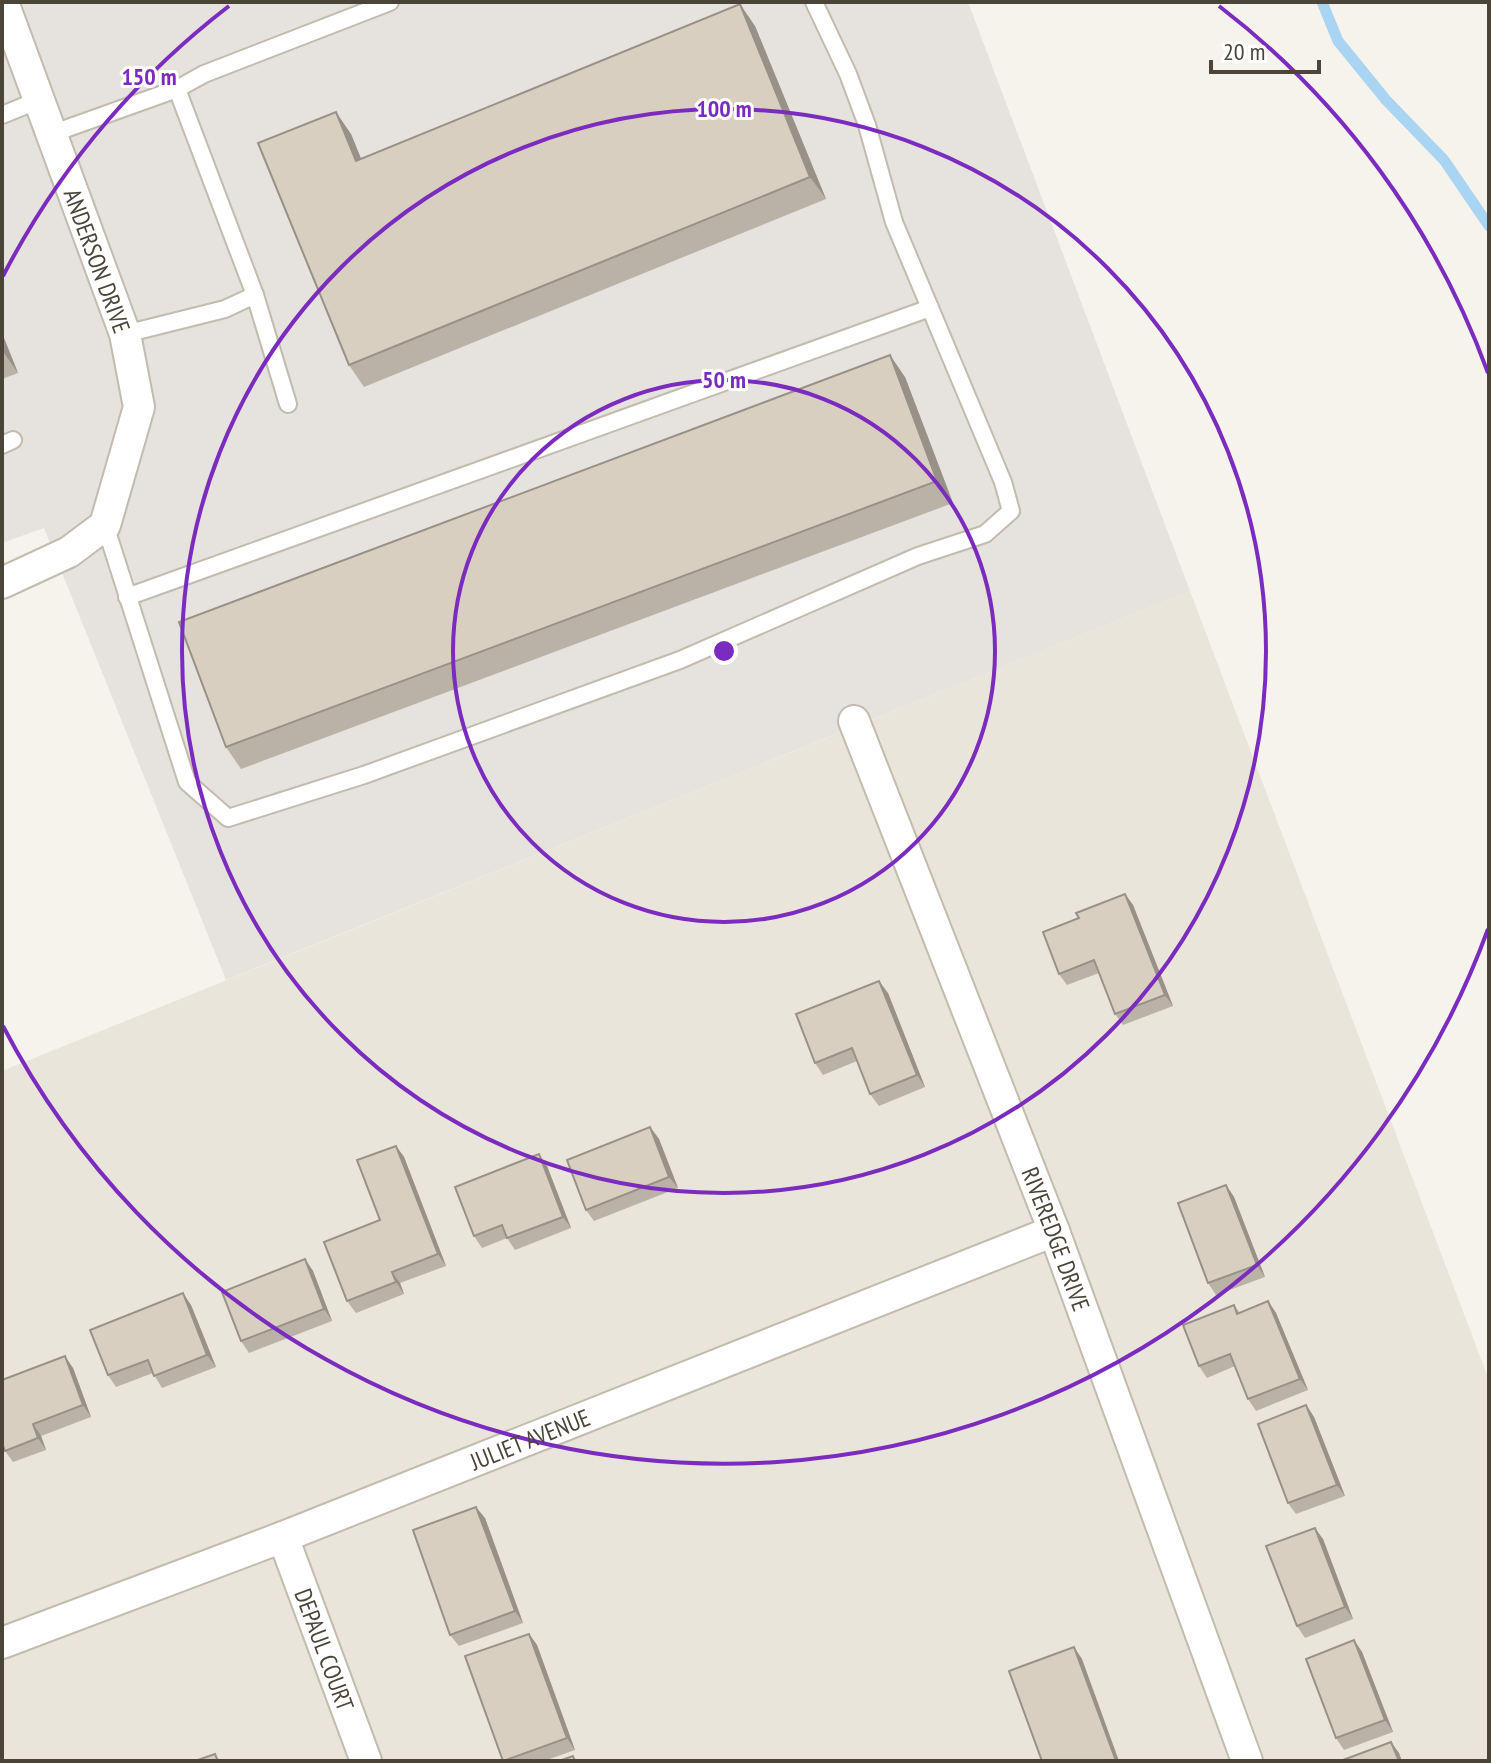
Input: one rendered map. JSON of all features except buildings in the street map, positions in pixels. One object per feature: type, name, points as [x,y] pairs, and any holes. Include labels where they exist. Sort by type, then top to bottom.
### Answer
[{"type":"street","name":"ANDERSON DRIVE","points":[[8,6],[51,134],[125,334],[139,407],[105,525]]},
{"type":"street","points":[[2,583],[69,552],[105,525]]},
{"type":"street","name":"RIVEREDGE DRIVE","points":[[854,721],[1054,1231],[1247,1761]]},
{"type":"street","name":"JULIET AVENUE","points":[[2,1643],[283,1537],[1054,1231]]},
{"type":"street","name":"DEPAUL COURT","points":[[283,1537],[366,1761]]},
{"type":"lane","points":[[51,134],[177,89],[204,74],[390,2]]},
{"type":"lane","points":[[105,525],[187,782],[228,818],[519,721],[680,660],[918,556],[985,534],[1011,511],[1003,482],[894,222],[867,125],[848,74],[814,2]]},
{"type":"lane","points":[[177,89],[255,295],[288,404]]},
{"type":"lane","points":[[2,115],[39,100]]},
{"type":"lane","points":[[125,334],[225,309],[255,295]]},
{"type":"lane","points":[[127,597],[930,308]]},
{"type":"shaded area","points":[[2,2],[968,2],[1190,591],[226,980],[44,528],[2,543]]},
{"type":"shaded area","points":[[1190,591],[1489,1380],[1489,1761],[2,1761],[2,1071]]},
{"type":"waterway","points":[[1322,2],[1338,41],[1386,100],[1444,160],[1489,226]]}]
